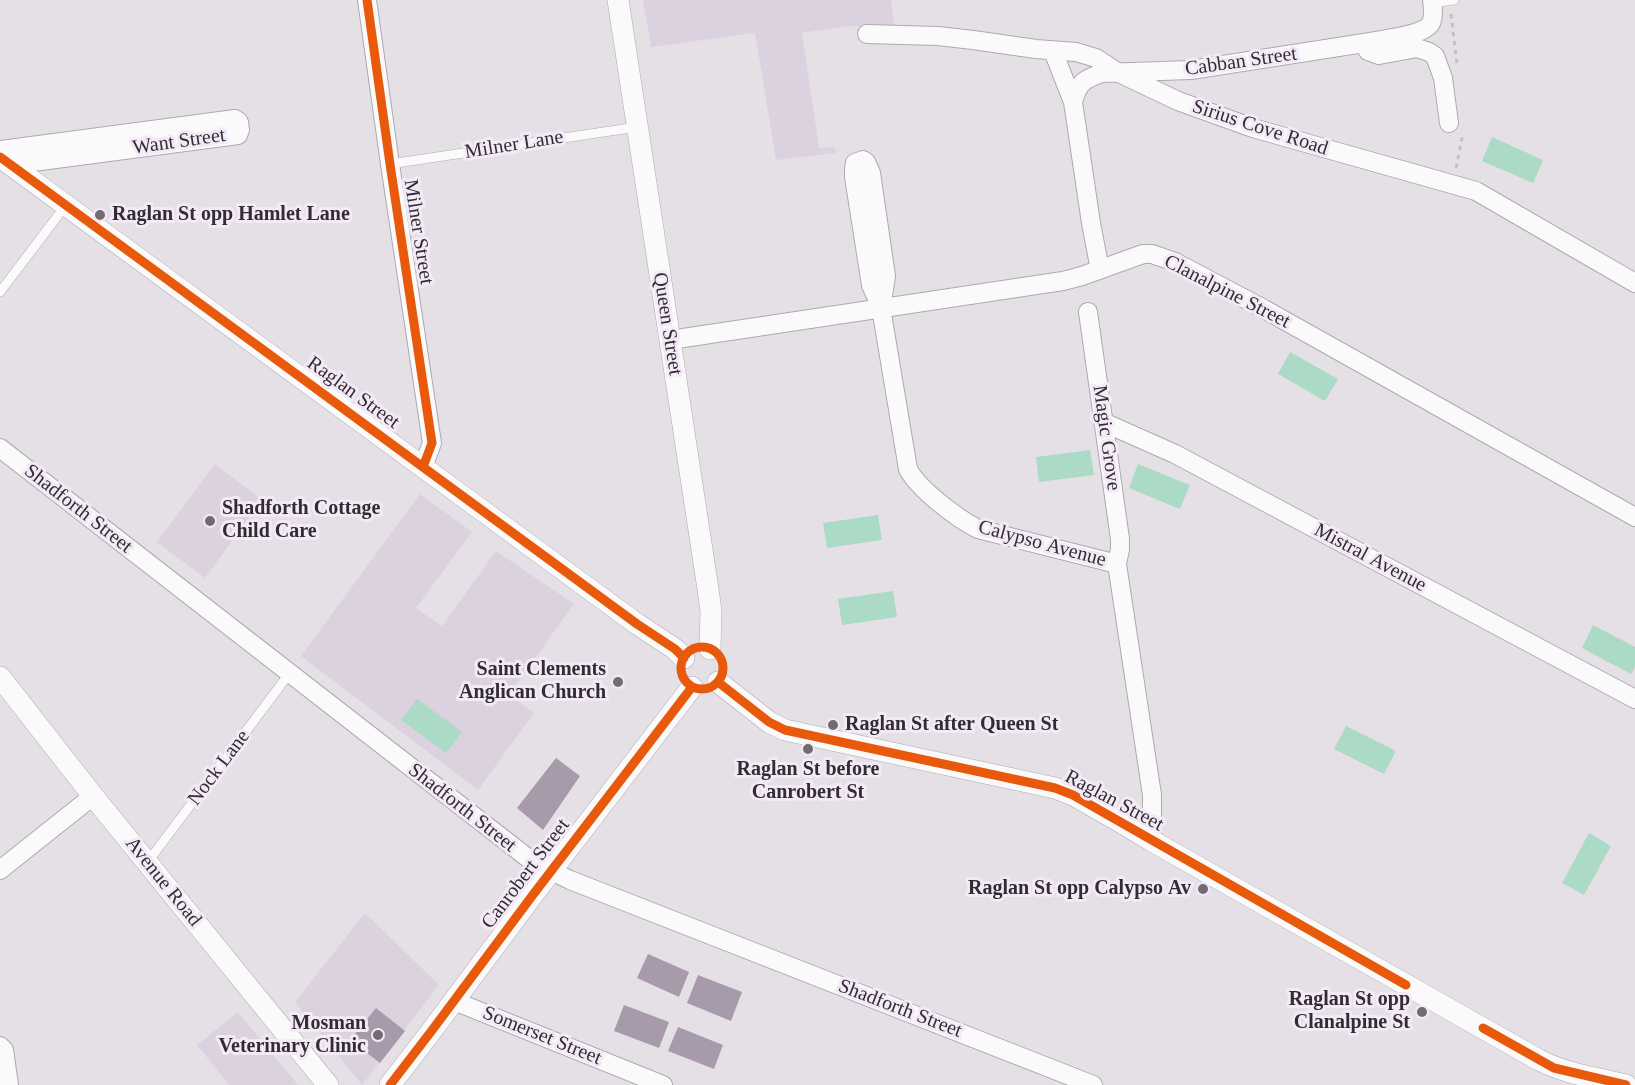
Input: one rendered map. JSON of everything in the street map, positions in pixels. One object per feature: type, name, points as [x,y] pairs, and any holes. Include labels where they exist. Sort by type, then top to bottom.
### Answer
[{"type":"street","name":"Milner Street","points":[[367,0],[432,443],[423,467]]},
{"type":"street","name":"Queen Street","points":[[618,0],[711,611],[710,649]]},
{"type":"street","name":"Cabban Street","points":[[1117,72],[1191,70],[1364,44],[1418,33],[1431,23],[1438,1]]},
{"type":"street","name":"Sirius Cove Road","points":[[867,34],[938,36],[1076,52],[1096,58],[1117,72],[1178,101],[1253,128],[1476,191],[1635,283]]},
{"type":"street","points":[[1364,44],[1368,51],[1379,55],[1417,48],[1435,56],[1456,123]]},
{"type":"street","points":[[1053,51],[1073,102],[1100,270]]},
{"type":"street","points":[[1073,102],[1082,82],[1102,73],[1117,72]]},
{"type":"street","name":"Want Street","points":[[3,157],[153,138]]},
{"type":"street","name":"Raglan Street","points":[[3,157],[637,624],[675,649],[684,658]]},
{"type":"street","name":"Calypso Avenue","points":[[881,308],[886,276],[871,173],[863,160],[855,163],[854,177],[871,285],[881,308],[906,461],[912,476],[917,484],[960,518],[978,529],[1117,564],[1152,795],[1152,841]]},
{"type":"street","name":"Clanalpine Street","points":[[670,340],[1063,281],[1143,254],[1152,254],[1175,262],[1264,309],[1635,517]]},
{"type":"street","name":"Magic Grove","points":[[1088,312],[1120,539],[1117,564]]},
{"type":"street","name":"Mistral Avenue","points":[[1104,422],[1175,454],[1635,699]]},
{"type":"street","name":"Shadforth Street","points":[[0,448],[533,862],[1093,1085]]},
{"type":"street","points":[[704,648],[716,652],[723,663],[718,682],[710,688],[693,687],[684,678],[682,672],[684,658],[693,650],[704,648]]},
{"type":"street","name":"Raglan Street","points":[[718,682],[769,722],[785,730],[1055,788],[1083,801],[1539,1060],[1562,1070],[1626,1085]]},
{"type":"street","name":"Avenue Road","points":[[3,687],[328,1085]]},
{"type":"street","name":"Canrobert Street","points":[[390,1085],[693,687]]},
{"type":"street","points":[[0,870],[93,796]]},
{"type":"street","name":"Somerset Street","points":[[454,1000],[663,1085]]},
{"type":"street","points":[[0,1046],[4,1050],[9,1085]]},
{"type":"lane","points":[[1438,1],[1454,0]]},
{"type":"lane","name":"Milner Lane","points":[[390,164],[638,127]]},
{"type":"lane","points":[[0,292],[66,204]]},
{"type":"lane","name":"Nock Lane","points":[[147,863],[289,674]]},
{"type":"path","points":[[1438,1],[1456,54]]},
{"type":"path","points":[[1452,184],[1461,146],[1456,123]]},
{"type":"shaded area","points":[[643,0],[891,0],[895,29],[848,26],[802,33],[819,148],[835,147],[836,153],[776,160],[755,33],[651,47]]},
{"type":"shaded area","name":"Shadforth Cottage Child Care","points":[[215,464],[262,500],[205,578],[157,542]]},
{"type":"shaded area","points":[[420,494],[472,532],[416,608],[442,626],[496,551],[574,604],[509,694],[534,713],[478,790],[301,656]]},
{"type":"shaded area","points":[[365,913],[439,985],[362,1085],[295,1002]]},
{"type":"shaded area","points":[[238,1012],[298,1085],[229,1085],[197,1045]]},
{"type":"green space","points":[[1492,137],[1543,160],[1533,183],[1482,161]]},
{"type":"green space","points":[[1290,352],[1338,379],[1325,401],[1278,374]]},
{"type":"green space","points":[[1090,450],[1094,475],[1039,482],[1036,457]]},
{"type":"green space","points":[[1138,464],[1190,485],[1180,509],[1129,488]]},
{"type":"green space","points":[[878,515],[882,540],[827,548],[823,523]]},
{"type":"green space","points":[[893,591],[897,617],[842,625],[838,599]]},
{"type":"green space","points":[[1593,625],[1635,647],[1635,667],[1631,674],[1582,648]]},
{"type":"green space","points":[[417,699],[462,732],[446,753],[401,720]]},
{"type":"green space","points":[[1346,726],[1396,751],[1384,774],[1334,749]]},
{"type":"green space","points":[[1589,833],[1611,846],[1584,895],[1562,883]]},
{"type":"building","points":[[556,758],[580,776],[543,830],[517,808]]},
{"type":"building","points":[[648,954],[689,972],[679,997],[637,978]]},
{"type":"building","points":[[698,975],[742,992],[731,1021],[687,1003]]},
{"type":"building","points":[[624,1005],[669,1022],[659,1048],[614,1031]]},
{"type":"building","name":"Mosman Veterinary Clinic","points":[[376,1008],[405,1031],[380,1063],[350,1040]]},
{"type":"building","points":[[678,1027],[723,1045],[714,1069],[668,1051]]},
{"type":"cycle path","points":[[367,0],[432,443],[423,467]]},
{"type":"cycle path","points":[[0,157],[637,624],[675,649],[684,658]]},
{"type":"cycle path","points":[[702,647],[717,653],[723,668],[717,683],[702,689],[687,683],[681,668],[687,653],[702,647]]},
{"type":"cycle path","points":[[718,682],[769,722],[785,730],[1055,788],[1073,795],[1406,985]]},
{"type":"cycle path","points":[[390,1085],[692,687]]},
{"type":"cycle path","points":[[1483,1028],[1554,1068],[1626,1085]]},
{"type":"place","name":"Raglan St opp Hamlet Lane","points":[[100,215]]},
{"type":"place","name":"Shadforth Cottage Child Care","points":[[210,521]]},
{"type":"place","name":"Saint Clements Anglican Church","points":[[618,682]]},
{"type":"place","name":"Raglan St after Queen St","points":[[833,725]]},
{"type":"place","name":"Raglan St before Canrobert St","points":[[808,749]]},
{"type":"place","name":"Raglan St opp Calypso Av","points":[[1203,889]]},
{"type":"place","name":"Raglan St opp Clanalpine St","points":[[1422,1012]]},
{"type":"place","name":"Mosman Veterinary Clinic","points":[[378,1035]]}]
